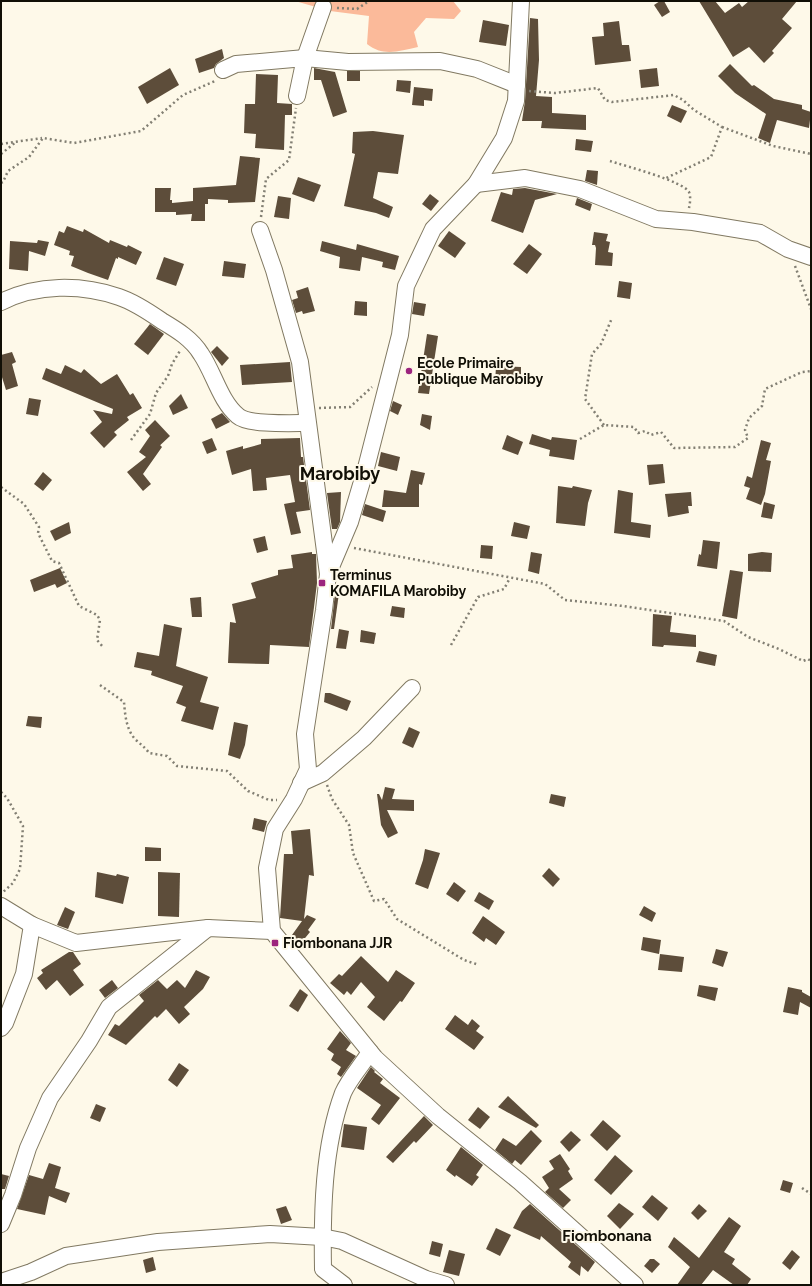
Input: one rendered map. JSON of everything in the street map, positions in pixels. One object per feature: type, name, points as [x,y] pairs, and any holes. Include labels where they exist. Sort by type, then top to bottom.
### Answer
[{"type":"street","points":[[328,574],[350,522],[366,468],[400,335],[406,286],[432,229],[476,184],[504,138],[516,101],[521,1]]},
{"type":"street","points":[[298,96],[305,58],[323,7]]},
{"type":"street","points":[[220,75],[236,64],[305,58],[348,62],[440,61],[477,69],[517,87]]},
{"type":"street","points":[[476,184],[525,178],[580,189],[656,219],[760,233],[788,249],[811,257]]},
{"type":"street","points":[[260,230],[274,270],[300,362],[328,574],[306,734],[308,769],[294,799],[275,829],[267,868],[272,930],[370,1052],[438,1116],[520,1182],[635,1285]]},
{"type":"street","points":[[1,302],[15,295],[42,289],[83,288],[120,297],[182,333],[193,344],[201,353],[226,402],[239,418],[261,422],[307,416]]},
{"type":"street","points":[[301,783],[323,773],[364,738],[412,688]]},
{"type":"street","points":[[2,907],[32,925],[76,943],[208,928],[272,930]]},
{"type":"street","points":[[1,1028],[5,1023],[24,974],[32,925]]},
{"type":"street","points":[[1,1224],[13,1195],[28,1148],[50,1098],[89,1041],[109,1007],[208,928]]},
{"type":"street","points":[[344,1285],[323,1277],[322,1237],[329,1141],[344,1092],[370,1052]]},
{"type":"street","points":[[1,1282],[31,1272],[66,1256],[158,1242],[270,1234],[322,1237],[342,1241],[426,1278],[446,1285]]},
{"type":"path","points":[[323,7],[357,9],[369,1]]},
{"type":"path","points":[[1,144],[43,138],[74,143],[141,131],[183,94],[220,75]]},
{"type":"path","points":[[517,87],[555,92],[598,88],[605,100],[612,102],[674,95],[683,100],[694,110],[722,126],[773,146],[811,154]]},
{"type":"path","points":[[260,230],[266,179],[289,160],[298,96]]},
{"type":"path","points":[[664,179],[712,157],[722,126]]},
{"type":"path","points":[[1,183],[3,182],[8,171],[29,157],[43,138]]},
{"type":"path","points":[[1,154],[16,142]]},
{"type":"path","points":[[610,161],[679,184],[689,192],[691,202],[686,222]]},
{"type":"path","points":[[788,249],[811,309]]},
{"type":"path","points":[[604,425],[585,399],[592,354],[601,344],[612,318]]},
{"type":"path","points":[[131,440],[150,414],[156,393],[168,376],[172,364],[178,354],[181,350],[193,344]]},
{"type":"path","points":[[580,439],[604,425],[634,427],[638,433],[645,431],[651,436],[661,432],[674,448],[735,447],[748,438],[745,430],[749,418],[762,406],[765,389],[802,372],[811,371]]},
{"type":"path","points":[[307,416],[350,407],[368,390],[389,376]]},
{"type":"path","points":[[1,487],[24,504],[39,527],[38,533],[52,561],[59,563],[79,606],[97,615],[100,620],[97,640],[103,647]]},
{"type":"path","points":[[340,546],[545,584],[564,600],[623,606],[724,621],[748,637],[779,649],[803,661],[808,659],[811,661]]},
{"type":"path","points":[[451,645],[478,597],[504,589],[510,578]]},
{"type":"path","points":[[100,685],[124,702],[126,721],[135,739],[142,744],[149,753],[167,756],[178,766],[226,771],[248,791],[269,800],[294,799]]},
{"type":"path","points":[[323,773],[332,799],[349,825],[353,853],[374,901],[384,899],[397,919],[464,960],[479,965]]},
{"type":"path","points":[[1,792],[7,798],[23,826],[20,869],[13,883],[2,892],[2,907]]},
{"type":"path","points":[[802,1188],[811,1194]]},
{"type":"shaded area","points":[[295,1],[453,1],[461,11],[454,19],[426,18],[414,32],[418,47],[385,52],[379,51],[367,44],[369,16],[330,11]]},
{"type":"building","points":[[660,1],[664,1],[670,12],[662,17],[654,5]]},
{"type":"building","points":[[699,1],[715,1],[725,13],[739,3],[742,7],[749,1],[797,1],[782,19],[792,28],[772,51],[774,53],[764,63],[749,47],[733,57]]},
{"type":"building","points":[[530,18],[538,19],[539,60],[536,96],[552,97],[552,113],[586,115],[586,130],[541,128],[542,121],[522,121],[525,101]]},
{"type":"building","points":[[483,20],[509,25],[506,46],[479,42]]},
{"type":"building","points":[[619,21],[622,45],[629,45],[631,61],[595,65],[592,37],[604,36],[603,23]]},
{"type":"building","points":[[222,49],[224,58],[216,64],[214,68],[199,73],[195,59]]},
{"type":"building","points":[[730,64],[752,86],[754,85],[774,99],[802,105],[802,109],[811,112],[809,128],[777,120],[770,143],[758,138],[766,114],[735,93],[718,76]]},
{"type":"building","points":[[170,68],[179,85],[147,104],[138,87]]},
{"type":"building","points":[[314,68],[335,72],[347,112],[333,117],[321,80],[314,80]]},
{"type":"building","points":[[657,68],[659,86],[641,88],[639,70]]},
{"type":"building","points":[[347,71],[360,71],[360,81],[347,81]]},
{"type":"building","points":[[256,74],[278,75],[277,103],[292,104],[292,115],[285,115],[284,150],[255,148],[256,134],[244,133],[245,104],[255,104]]},
{"type":"building","points":[[397,80],[411,81],[410,93],[396,91]]},
{"type":"building","points":[[414,87],[433,89],[432,101],[424,100],[424,106],[412,105]]},
{"type":"building","points":[[672,105],[687,111],[681,123],[667,116]]},
{"type":"building","points":[[373,131],[404,135],[398,174],[378,172],[373,198],[393,207],[389,218],[376,213],[344,206],[355,154],[352,153],[353,132]]},
{"type":"building","points":[[576,139],[593,141],[591,152],[575,150]]},
{"type":"building","points":[[240,156],[260,158],[255,202],[228,203],[228,200],[208,199],[208,204],[205,204],[205,221],[191,221],[192,214],[176,215],[176,212],[155,212],[155,188],[171,188],[170,200],[172,200],[172,203],[193,201],[193,188],[236,185]]},
{"type":"building","points":[[587,170],[598,171],[597,185],[585,181]]},
{"type":"building","points":[[298,177],[321,185],[314,202],[292,194]]},
{"type":"building","points":[[525,188],[557,194],[535,200],[523,233],[491,221],[501,192],[512,195],[513,189]]},
{"type":"building","points":[[430,194],[439,201],[431,211],[422,204]]},
{"type":"building","points":[[278,196],[291,198],[289,219],[274,217]]},
{"type":"building","points":[[577,198],[592,204],[590,211],[575,205]]},
{"type":"building","points":[[67,226],[83,232],[84,229],[109,243],[110,240],[127,247],[128,245],[142,252],[136,265],[118,257],[118,259],[116,258],[108,280],[71,266],[74,256],[69,255],[70,251],[54,245],[59,231],[64,233]]},
{"type":"building","points":[[449,231],[466,243],[455,258],[438,246]]},
{"type":"building","points":[[594,232],[608,234],[606,241],[610,242],[608,252],[613,253],[612,266],[595,265],[596,248],[595,245],[592,245]]},
{"type":"building","points":[[38,240],[49,242],[45,256],[29,251],[28,271],[9,269],[10,241],[37,243]]},
{"type":"building","points":[[322,241],[356,250],[357,244],[399,256],[395,270],[382,267],[383,262],[362,257],[360,271],[339,268],[340,257],[320,251]]},
{"type":"building","points":[[529,244],[542,254],[527,274],[513,264]]},
{"type":"building","points":[[164,257],[184,264],[176,286],[156,279]]},
{"type":"building","points":[[224,261],[246,264],[244,278],[222,276]]},
{"type":"building","points":[[619,281],[632,283],[630,299],[617,297]]},
{"type":"building","points":[[308,287],[315,311],[303,314],[302,311],[296,313],[292,300],[298,298],[296,291]]},
{"type":"building","points":[[355,301],[367,302],[367,316],[354,315]]},
{"type":"building","points":[[414,302],[426,304],[424,316],[412,314]]},
{"type":"building","points":[[150,324],[164,334],[148,355],[134,344]]},
{"type":"building","points":[[427,334],[438,336],[429,394],[418,393]]},
{"type":"building","points":[[217,346],[229,358],[222,366],[211,352]]},
{"type":"building","points":[[12,352],[16,362],[12,364],[18,386],[6,390],[1,374],[1,355]]},
{"type":"building","points":[[290,362],[292,382],[242,385],[240,365]]},
{"type":"building","points":[[65,365],[81,373],[84,369],[101,384],[117,374],[130,395],[133,393],[142,408],[127,417],[129,420],[114,432],[117,435],[104,448],[90,433],[102,422],[93,410],[112,414],[113,409],[42,379],[46,368],[61,374]]},
{"type":"building","points":[[496,366],[521,367],[521,381],[505,380],[505,384],[495,384]]},
{"type":"building","points":[[181,394],[188,408],[173,415],[169,406]]},
{"type":"building","points":[[29,398],[41,400],[38,416],[26,414]]},
{"type":"building","points":[[393,401],[402,405],[398,415],[390,411]]},
{"type":"building","points":[[222,413],[230,422],[216,429],[211,419]]},
{"type":"building","points":[[422,414],[432,416],[430,430],[420,425]]},
{"type":"building","points":[[155,420],[170,436],[160,445],[162,447],[143,474],[151,484],[143,491],[127,472],[146,457],[139,452],[150,436],[145,430]]},
{"type":"building","points":[[532,434],[551,440],[552,437],[577,440],[574,460],[549,456],[550,450],[529,444]]},
{"type":"building","points":[[507,435],[523,442],[518,455],[502,449]]},
{"type":"building","points":[[212,438],[217,450],[207,454],[202,442]]},
{"type":"building","points":[[300,438],[301,457],[303,457],[310,510],[296,512],[301,533],[291,535],[284,504],[295,502],[290,475],[266,478],[267,490],[253,491],[251,469],[232,475],[226,451],[243,446],[243,449],[261,444],[261,439]]},
{"type":"building","points":[[761,440],[771,443],[766,460],[771,461],[765,494],[761,505],[746,499],[750,488],[744,486],[747,476],[752,478]]},
{"type":"building","points":[[381,452],[400,457],[397,471],[378,466]]},
{"type":"building","points":[[663,464],[665,483],[649,485],[647,465]]},
{"type":"building","points":[[411,470],[425,473],[422,485],[419,484],[419,507],[382,507],[384,490],[406,493]]},
{"type":"building","points":[[43,472],[52,480],[43,491],[34,484]]},
{"type":"building","points":[[558,486],[572,488],[573,486],[592,490],[588,503],[585,526],[556,523]]},
{"type":"building","points":[[618,490],[633,493],[631,522],[651,525],[650,538],[614,533]]},
{"type":"building","points":[[341,492],[340,522],[337,529],[332,529],[327,493]]},
{"type":"building","points":[[691,492],[692,506],[688,506],[689,513],[668,517],[665,494]]},
{"type":"building","points":[[764,502],[775,505],[772,519],[761,517]]},
{"type":"building","points":[[365,504],[386,511],[383,522],[362,515]]},
{"type":"building","points":[[69,522],[71,533],[55,541],[50,531]]},
{"type":"building","points":[[514,522],[530,526],[527,539],[511,536]]},
{"type":"building","points":[[265,536],[268,550],[257,553],[253,539]]},
{"type":"building","points":[[703,540],[720,542],[717,569],[697,566],[699,554],[701,555]]},
{"type":"building","points":[[481,545],[493,546],[492,559],[480,558]]},
{"type":"building","points":[[312,552],[312,554],[316,554],[317,583],[309,647],[270,645],[269,664],[228,663],[230,622],[236,623],[232,604],[256,598],[251,583],[278,575],[278,570],[293,568],[291,555]]},
{"type":"building","points":[[531,552],[542,554],[539,574],[528,571]]},
{"type":"building","points":[[762,552],[772,553],[771,572],[748,571],[748,554]]},
{"type":"building","points":[[60,568],[67,583],[57,588],[55,584],[34,592],[30,580]]},
{"type":"building","points":[[730,570],[743,572],[737,619],[722,616]]},
{"type":"building","points":[[335,593],[339,593],[334,629],[331,629]]},
{"type":"building","points":[[201,597],[202,617],[192,617],[190,598]]},
{"type":"building","points":[[392,606],[405,608],[404,618],[390,616]]},
{"type":"building","points":[[653,614],[672,616],[670,632],[696,635],[696,647],[664,645],[663,647],[652,646]]},
{"type":"building","points":[[164,624],[182,628],[176,666],[208,677],[200,702],[219,707],[213,730],[181,721],[186,707],[176,703],[183,686],[151,675],[152,671],[134,667],[137,652],[159,656]]},
{"type":"building","points":[[339,629],[349,631],[346,649],[336,648]]},
{"type":"building","points":[[361,630],[376,633],[374,644],[360,642]]},
{"type":"building","points":[[699,651],[717,655],[715,666],[696,662]]},
{"type":"building","points":[[325,693],[330,693],[351,701],[347,711],[324,702]]},
{"type":"building","points":[[28,716],[42,717],[41,728],[26,726]]},
{"type":"building","points":[[234,722],[248,725],[245,745],[240,759],[228,755]]},
{"type":"building","points":[[409,727],[420,732],[413,748],[402,743]]},
{"type":"building","points":[[385,787],[395,789],[392,799],[414,800],[414,811],[387,810],[398,833],[388,838],[381,825],[377,794],[379,794],[382,800]]},
{"type":"building","points":[[551,794],[566,797],[564,807],[549,803]]},
{"type":"building","points":[[254,818],[267,821],[264,832],[252,829]]},
{"type":"building","points":[[310,829],[314,876],[309,875],[304,919],[307,915],[316,919],[308,930],[310,932],[301,943],[292,935],[302,921],[280,918],[284,854],[293,854],[291,831]]},
{"type":"building","points":[[145,847],[161,848],[161,861],[145,861]]},
{"type":"building","points":[[425,849],[440,853],[428,889],[415,884]]},
{"type":"building","points":[[549,868],[560,879],[553,887],[542,876]]},
{"type":"building","points":[[97,872],[129,877],[123,904],[95,897]]},
{"type":"building","points":[[158,872],[180,873],[179,917],[158,916]]},
{"type":"building","points":[[454,882],[466,891],[458,902],[446,894]]},
{"type":"building","points":[[479,892],[494,901],[489,910],[474,901]]},
{"type":"building","points":[[644,906],[656,913],[652,922],[639,915]]},
{"type":"building","points":[[65,907],[75,912],[68,929],[57,925]]},
{"type":"building","points":[[483,916],[505,932],[496,945],[486,938],[484,942],[472,933]]},
{"type":"building","points":[[643,937],[661,940],[659,954],[641,950]]},
{"type":"building","points":[[716,949],[728,952],[723,967],[712,963]]},
{"type":"building","points":[[69,952],[73,952],[81,964],[73,970],[84,985],[70,996],[57,980],[46,990],[37,978],[43,973],[41,970]]},
{"type":"building","points":[[660,954],[684,957],[682,972],[658,970]]},
{"type":"building","points":[[361,956],[388,982],[396,970],[415,983],[402,1002],[400,1001],[384,1021],[367,1007],[375,997],[361,982],[351,995],[347,991],[344,995],[330,983],[339,974],[342,976]]},
{"type":"building","points":[[196,970],[210,977],[203,989],[184,1007],[190,1014],[179,1024],[166,1009],[157,1018],[155,1016],[126,1045],[108,1035],[115,1024],[119,1026],[144,1001],[139,995],[158,980],[167,989],[177,980],[185,988]]},
{"type":"building","points":[[112,980],[118,988],[105,998],[99,990]]},
{"type":"building","points":[[699,985],[718,988],[715,1001],[697,996]]},
{"type":"building","points":[[788,987],[802,990],[802,992],[811,997],[811,1008],[800,1002],[798,1015],[783,1012]]},
{"type":"building","points":[[300,989],[308,995],[298,1012],[289,1006]]},
{"type":"building","points":[[455,1015],[468,1025],[472,1019],[480,1026],[476,1031],[484,1037],[474,1050],[445,1029]]},
{"type":"building","points":[[340,1031],[351,1043],[346,1050],[356,1056],[341,1077],[337,1074],[341,1067],[331,1060],[334,1054],[327,1049]]},
{"type":"building","points":[[179,1063],[189,1070],[177,1087],[168,1080]]},
{"type":"building","points":[[371,1067],[375,1071],[374,1072],[383,1079],[380,1083],[400,1098],[379,1125],[371,1119],[381,1105],[357,1088]]},
{"type":"building","points":[[508,1096],[539,1125],[536,1128],[498,1107]]},
{"type":"building","points":[[96,1104],[106,1108],[100,1122],[90,1118]]},
{"type":"building","points":[[478,1107],[490,1117],[480,1129],[468,1120]]},
{"type":"building","points":[[424,1116],[433,1125],[416,1143],[414,1141],[393,1163],[386,1157]]},
{"type":"building","points":[[603,1120],[621,1136],[607,1151],[590,1135]]},
{"type":"building","points":[[344,1124],[367,1127],[364,1150],[341,1147]]},
{"type":"building","points":[[531,1130],[542,1141],[521,1165],[515,1160],[512,1164],[495,1150],[503,1138],[516,1146]]},
{"type":"building","points":[[571,1131],[581,1140],[569,1152],[560,1142]]},
{"type":"building","points":[[461,1147],[483,1165],[476,1175],[479,1177],[472,1186],[456,1175],[455,1177],[446,1170]]},
{"type":"building","points":[[560,1154],[570,1169],[568,1171],[573,1179],[559,1189],[571,1200],[563,1208],[545,1192],[549,1188],[542,1177],[554,1169],[549,1161]]},
{"type":"building","points":[[615,1155],[633,1171],[611,1195],[594,1180]]},
{"type":"building","points":[[49,1163],[61,1167],[55,1188],[70,1193],[66,1203],[49,1196],[45,1215],[17,1209],[29,1175],[43,1179]]},
{"type":"building","points":[[1,1174],[9,1176],[5,1189],[1,1189]]},
{"type":"building","points":[[783,1180],[793,1183],[790,1193],[780,1190]]},
{"type":"building","points":[[652,1195],[668,1208],[658,1221],[642,1207]]},
{"type":"building","points":[[619,1203],[634,1214],[620,1229],[607,1216]]},
{"type":"building","points":[[530,1204],[595,1262],[588,1272],[581,1266],[580,1276],[568,1267],[571,1262],[541,1236],[540,1240],[513,1228],[522,1211]]},
{"type":"building","points":[[699,1204],[707,1211],[698,1220],[691,1213]]},
{"type":"building","points":[[286,1206],[292,1220],[281,1224],[276,1209]]},
{"type":"building","points":[[729,1217],[741,1226],[724,1252],[735,1259],[732,1264],[751,1279],[747,1285],[734,1285],[713,1270],[701,1285],[677,1285],[690,1267],[668,1247],[674,1237],[699,1258]]},
{"type":"building","points":[[496,1228],[511,1235],[500,1256],[486,1249]]},
{"type":"building","points":[[432,1241],[443,1244],[440,1257],[429,1254]]},
{"type":"building","points":[[449,1250],[465,1254],[459,1276],[443,1272]]},
{"type":"building","points":[[792,1250],[800,1257],[790,1270],[782,1263]]},
{"type":"building","points":[[153,1257],[156,1270],[146,1273],[143,1260]]},
{"type":"building","points":[[650,1259],[654,1259],[660,1264],[652,1273],[644,1266]]},
{"type":"place","name":"Ecole Primaire Publique Marobiby","points":[[409,371]]},
{"type":"place","name":"Terminus KOMAFILA Marobiby","points":[[322,583]]},
{"type":"place","name":"Fiombonana JJR","points":[[275,943]]},
{"type":"district","name":"Marobiby","points":[[340,474]]},
{"type":"district","name":"Fiombonana","points":[[607,1236]]}]
